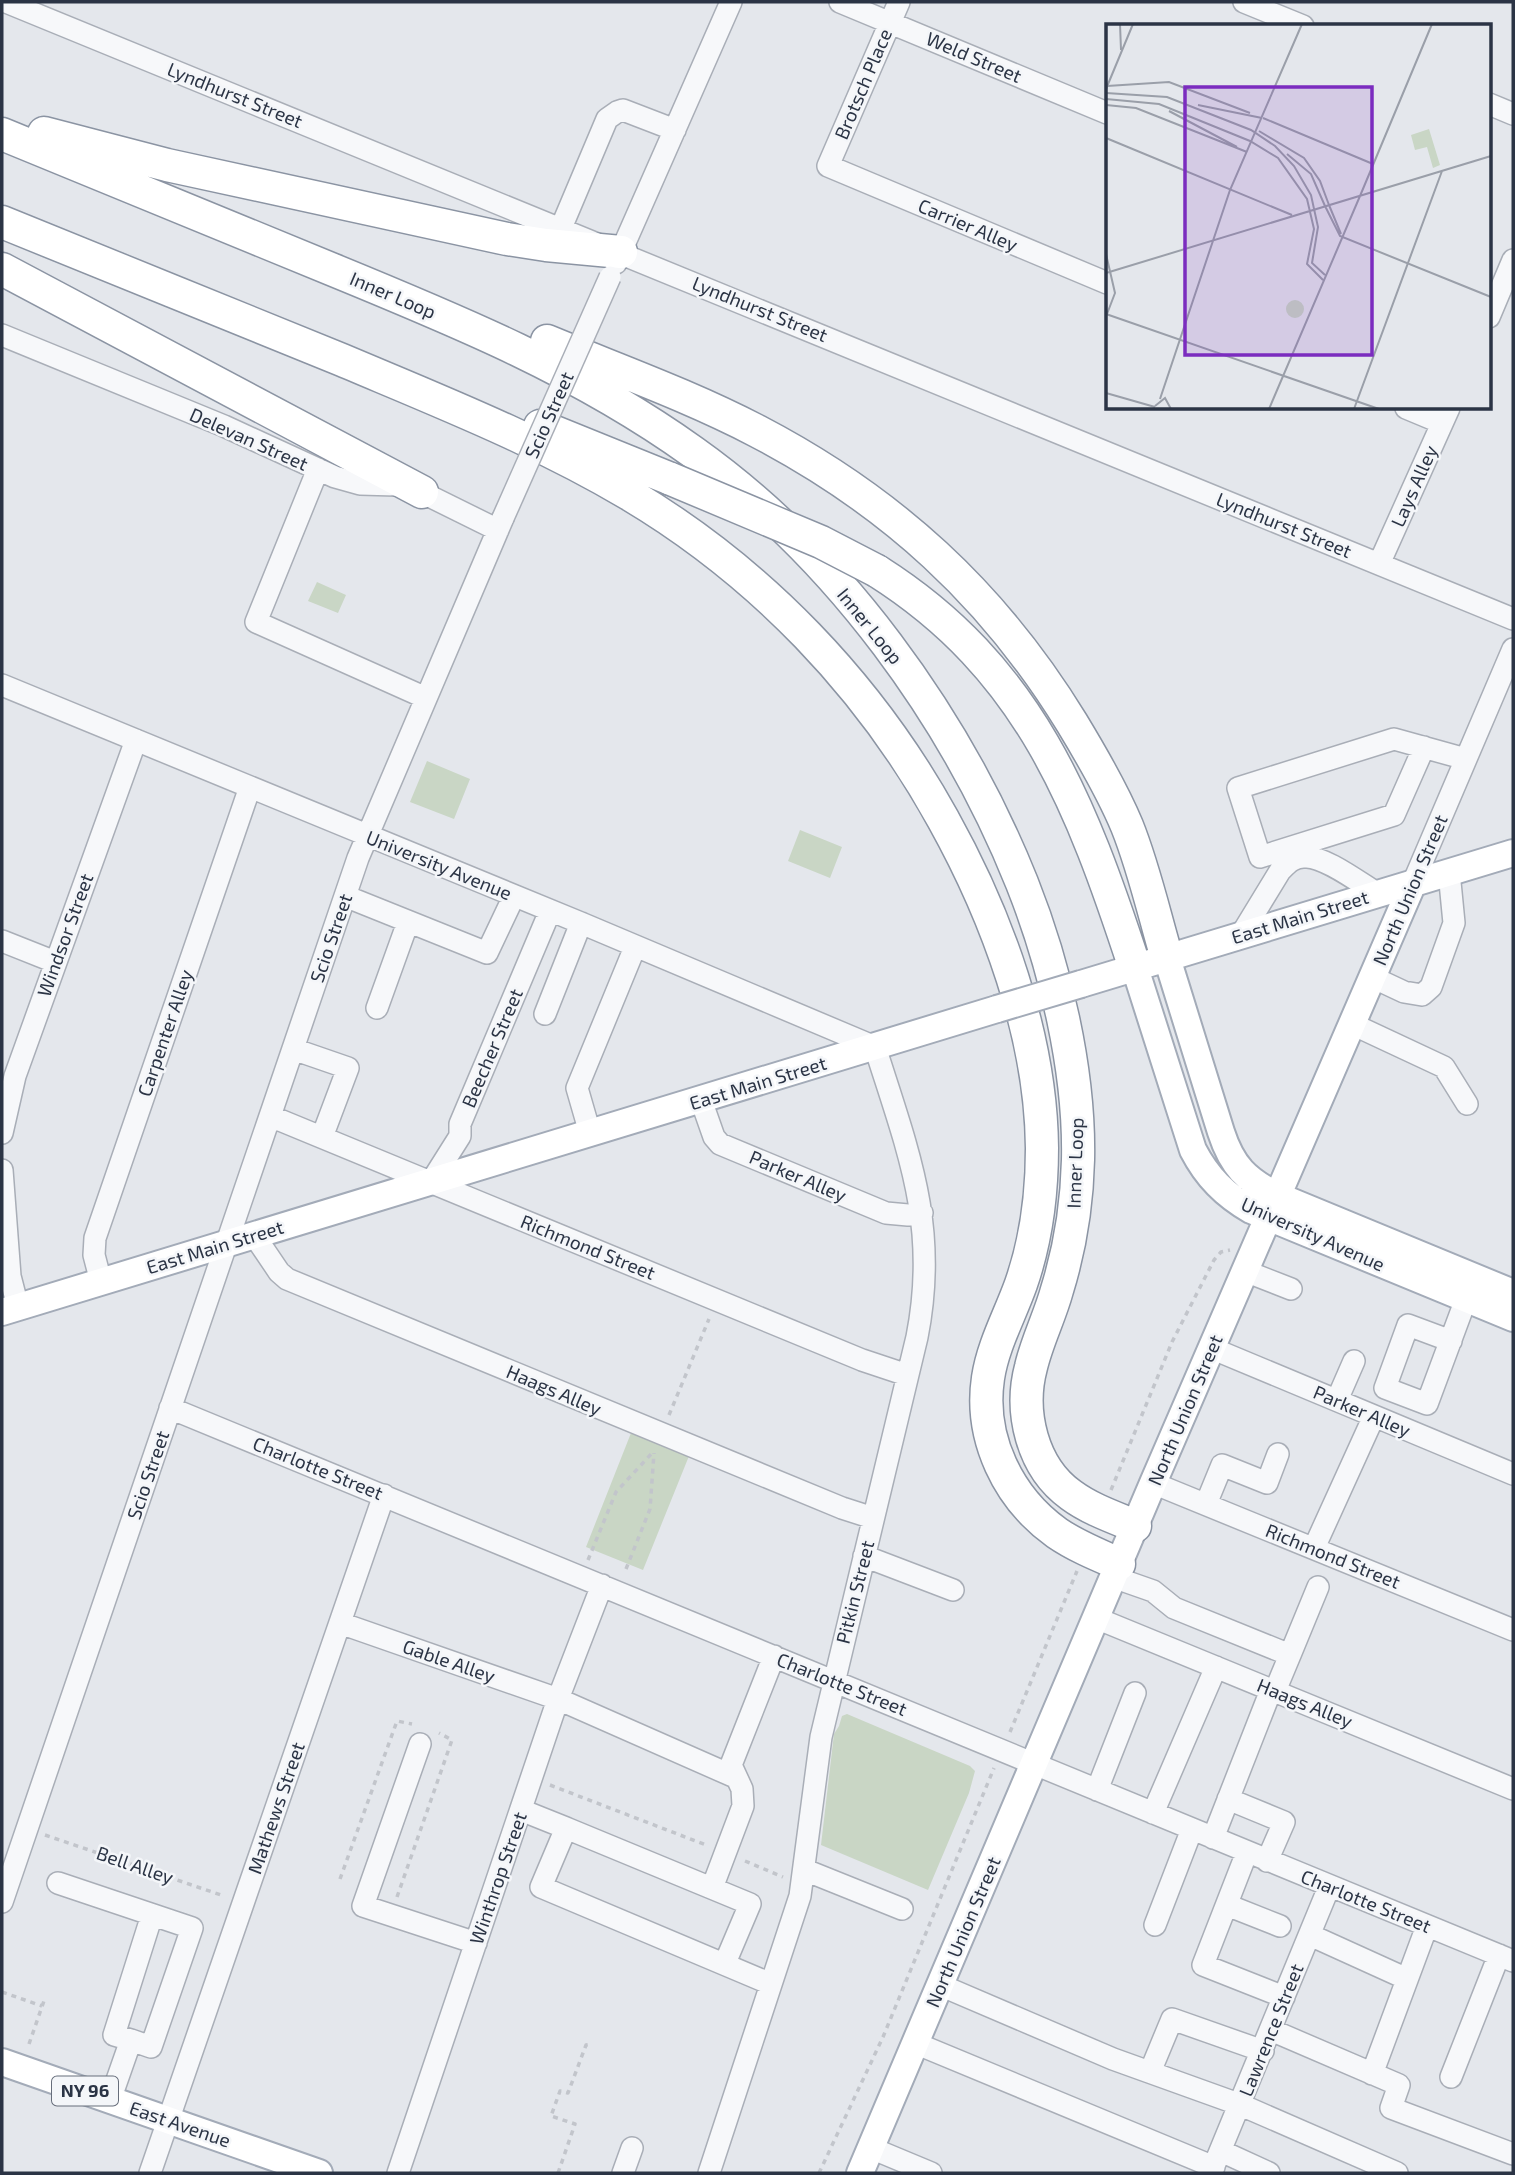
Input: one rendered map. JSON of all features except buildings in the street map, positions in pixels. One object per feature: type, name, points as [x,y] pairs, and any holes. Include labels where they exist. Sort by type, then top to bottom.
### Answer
[{"type":"highway","points":[[2,122],[167,165],[507,239],[546,245],[616,265]]},
{"type":"highway","name":"Inner Loop","points":[[2,134],[426,308],[531,354],[632,411],[696,454],[785,529],[863,614],[910,677],[952,741],[988,807],[1021,880],[1046,954],[1071,1066],[1078,1140],[1075,1203],[1063,1269],[1028,1377],[1029,1425],[1037,1451],[1058,1484],[1079,1501],[1135,1526]]},
{"type":"highway","points":[[213,220],[488,317],[715,410],[811,461],[892,517],[976,594],[1022,649],[1058,701],[1097,765],[1125,821],[1167,958]]},
{"type":"highway","name":"Inner Loop","points":[[2,222],[427,396],[596,475],[661,514],[722,558],[780,608],[857,691],[902,753],[942,816],[989,914],[1022,1014],[1040,1096],[1042,1155],[1035,1231],[1026,1271],[996,1348],[987,1384],[987,1407],[993,1447],[1005,1474],[1031,1511],[1116,1570]]},
{"type":"highway","points":[[2,269],[422,492]]},
{"type":"highway","points":[[281,335],[489,406],[671,479],[812,538],[877,571],[920,600],[950,626],[993,672],[1048,748],[1082,820],[1135,968]]},
{"type":"main road","name":"East Main Street","points":[[10,1309],[1513,853]]},
{"type":"main road","name":"North Union Street","points":[[860,2173],[1153,1483],[1413,883]]},
{"type":"main road","name":"University Avenue","points":[[1167,958],[1231,1159],[1273,1207],[1466,1299],[1513,1318]]},
{"type":"main road","name":"University Avenue","points":[[1135,968],[1190,1141],[1199,1162],[1225,1193],[1237,1202],[1273,1207],[1513,1293]]},
{"type":"main road","name":"East Avenue","points":[[2,2062],[319,2173]]},
{"type":"street","name":"Lyndhurst Street","points":[[6,2],[561,228],[616,265],[1513,619]]},
{"type":"street","name":"Scio Street","points":[[2,1902],[367,836],[731,2]]},
{"type":"street","name":"Weld Street","points":[[840,2],[1106,113]]},
{"type":"street","name":"Brotsch Place","points":[[828,166],[899,2]]},
{"type":"street","points":[[1244,2],[1298,24]]},
{"type":"street","points":[[1490,104],[1513,114]]},
{"type":"street","points":[[561,228],[607,119],[623,110],[674,130]]},
{"type":"street","name":"Carrier Alley","points":[[828,166],[1106,283]]},
{"type":"street","points":[[1490,314],[1505,272]]},
{"type":"street","name":"Delevan Street","points":[[2,335],[224,426],[351,482],[396,485],[422,492],[475,521],[501,524]]},
{"type":"street","points":[[1417,410],[1445,415]]},
{"type":"street","name":"Lays Alley","points":[[1379,564],[1445,415]]},
{"type":"street","points":[[318,469],[256,622],[426,698]]},
{"type":"street","name":"North Union Street","points":[[1413,883],[1513,649]]},
{"type":"street","name":"University Avenue","points":[[2,685],[876,1047]]},
{"type":"street","points":[[1424,747],[1394,814],[1296,852],[1260,857],[1238,788],[1394,739],[1424,747],[1466,760]]},
{"type":"street","name":"Windsor Street","points":[[2,1125],[15,1076],[135,740]]},
{"type":"street","name":"Carpenter Alley","points":[[101,1282],[94,1255],[96,1238],[250,787]]},
{"type":"street","points":[[1296,852],[1316,858],[1378,894]]},
{"type":"street","points":[[1241,935],[1280,871],[1296,852]]},
{"type":"street","points":[[1372,977],[1404,992],[1422,995],[1431,987],[1454,923],[1449,872]]},
{"type":"street","points":[[345,896],[487,953],[514,896]]},
{"type":"street","name":"Beecher Street","points":[[431,1182],[460,1136],[460,1124],[550,911]]},
{"type":"street","points":[[377,1008],[408,922]]},
{"type":"street","points":[[545,1014],[581,923]]},
{"type":"street","points":[[2,941],[55,962]]},
{"type":"street","points":[[590,1133],[577,1088],[635,947]]},
{"type":"street","points":[[1352,1024],[1444,1066],[1467,1104]]},
{"type":"street","name":"Pitkin Street","points":[[709,2173],[804,1877],[818,1758],[834,1680],[923,1302],[925,1248],[922,1213],[914,1172],[876,1047]]},
{"type":"street","points":[[293,1049],[348,1068],[321,1137]]},
{"type":"street","name":"Parker Alley","points":[[701,1100],[714,1137],[720,1144],[886,1213],[922,1213]]},
{"type":"street","name":"Richmond Street","points":[[270,1116],[862,1360],[907,1375]]},
{"type":"street","points":[[2,1170],[10,1309]]},
{"type":"street","name":"Haags Alley","points":[[254,1236],[287,1279],[739,1466],[873,1518]]},
{"type":"street","points":[[1249,1261],[1291,1289]]},
{"type":"street","points":[[1451,1341],[1466,1299]]},
{"type":"street","name":"Parker Alley","points":[[1212,1348],[1513,1474]]},
{"type":"street","points":[[1337,1400],[1354,1361]]},
{"type":"street","name":"Charlotte Street","points":[[170,1408],[1506,1958]]},
{"type":"street","points":[[1314,1548],[1374,1416]]},
{"type":"street","points":[[1206,1504],[1222,1465],[1267,1483],[1278,1454]]},
{"type":"street","name":"Richmond Street","points":[[1153,1483],[1513,1630]]},
{"type":"street","name":"Mathews Street","points":[[150,2173],[384,1495]]},
{"type":"street","points":[[864,1556],[953,1590]]},
{"type":"street","points":[[1116,1570],[1153,1591],[1174,1608],[1290,1655]]},
{"type":"street","name":"Winthrop Street","points":[[398,2173],[558,1699],[602,1585]]},
{"type":"street","points":[[1213,1838],[1318,1587]]},
{"type":"street","name":"Haags Alley","points":[[1096,1618],[1513,1789]]},
{"type":"street","name":"Gable Alley","points":[[340,1623],[558,1699],[735,1777]]},
{"type":"street","points":[[712,1888],[743,1806],[742,1789],[731,1765],[774,1656]]},
{"type":"street","points":[[1153,1813],[1216,1667]]},
{"type":"street","points":[[1097,1790],[1135,1693]]},
{"type":"street","points":[[420,1744],[363,1906],[476,1943]]},
{"type":"street","points":[[1228,1799],[1284,1822],[1257,1856],[1227,1905],[1203,1965],[1284,1997]]},
{"type":"street","points":[[521,1810],[750,1904],[725,1963]]},
{"type":"street","points":[[566,1828],[541,1887],[771,1984]]},
{"type":"street","points":[[1155,1925],[1192,1829]]},
{"type":"street","points":[[804,1877],[902,1909]]},
{"type":"street","points":[[58,1883],[191,1928],[151,2047],[114,2035],[152,1915]]},
{"type":"street","name":"Lawrence Street","points":[[1215,2164],[1329,1886]]},
{"type":"street","points":[[1227,1905],[1280,1926]]},
{"type":"street","points":[[1372,2074],[1427,1926]]},
{"type":"street","points":[[1310,1935],[1407,1979]]},
{"type":"street","points":[[1451,2077],[1506,1958]]},
{"type":"street","points":[[940,1985],[1150,2073],[1241,2105],[1397,2173]]},
{"type":"street","points":[[1150,2073],[1172,2019],[1263,2051]]},
{"type":"street","points":[[1271,2030],[1399,2085],[1391,2108],[1513,2154]]},
{"type":"street","points":[[110,2100],[131,2040]]},
{"type":"street","points":[[915,2043],[1215,2164],[1269,2173]]},
{"type":"street","points":[[623,2173],[632,2148]]},
{"type":"street","points":[[871,2148],[931,2173]]},
{"type":"path","points":[[1110,1492],[1172,1342],[1214,1260],[1221,1252],[1226,1251],[1249,1261]]},
{"type":"path","points":[[626,1569],[650,1509],[654,1450]]},
{"type":"path","points":[[1017,1715],[1078,1569]]},
{"type":"path","points":[[531,1778],[714,1848]]},
{"type":"path","points":[[819,2173],[883,2037],[988,1781]]},
{"type":"path","name":"Bell Alley","points":[[27,1828],[243,1902]]},
{"type":"path","points":[[737,1857],[804,1877]]},
{"type":"path","points":[[2,1992],[42,2006]]},
{"type":"path","points":[[29,2044],[45,1998]]},
{"type":"path","points":[[558,2173],[575,2124],[551,2116],[561,2091],[568,2092],[586,2045],[592,2044]]},
{"type":"green space","points":[[317,582],[346,595],[338,613],[308,601]]},
{"type":"green space","points":[[427,761],[470,779],[454,819],[410,802]]},
{"type":"green space","points":[[800,830],[842,847],[830,878],[788,861]]},
{"type":"green space","points":[[631,1433],[689,1456],[643,1570],[586,1547]]},
{"type":"green space","points":[[847,1714],[970,1766],[975,1771],[969,1793],[928,1890],[821,1845],[834,1734],[842,1716]]}]
